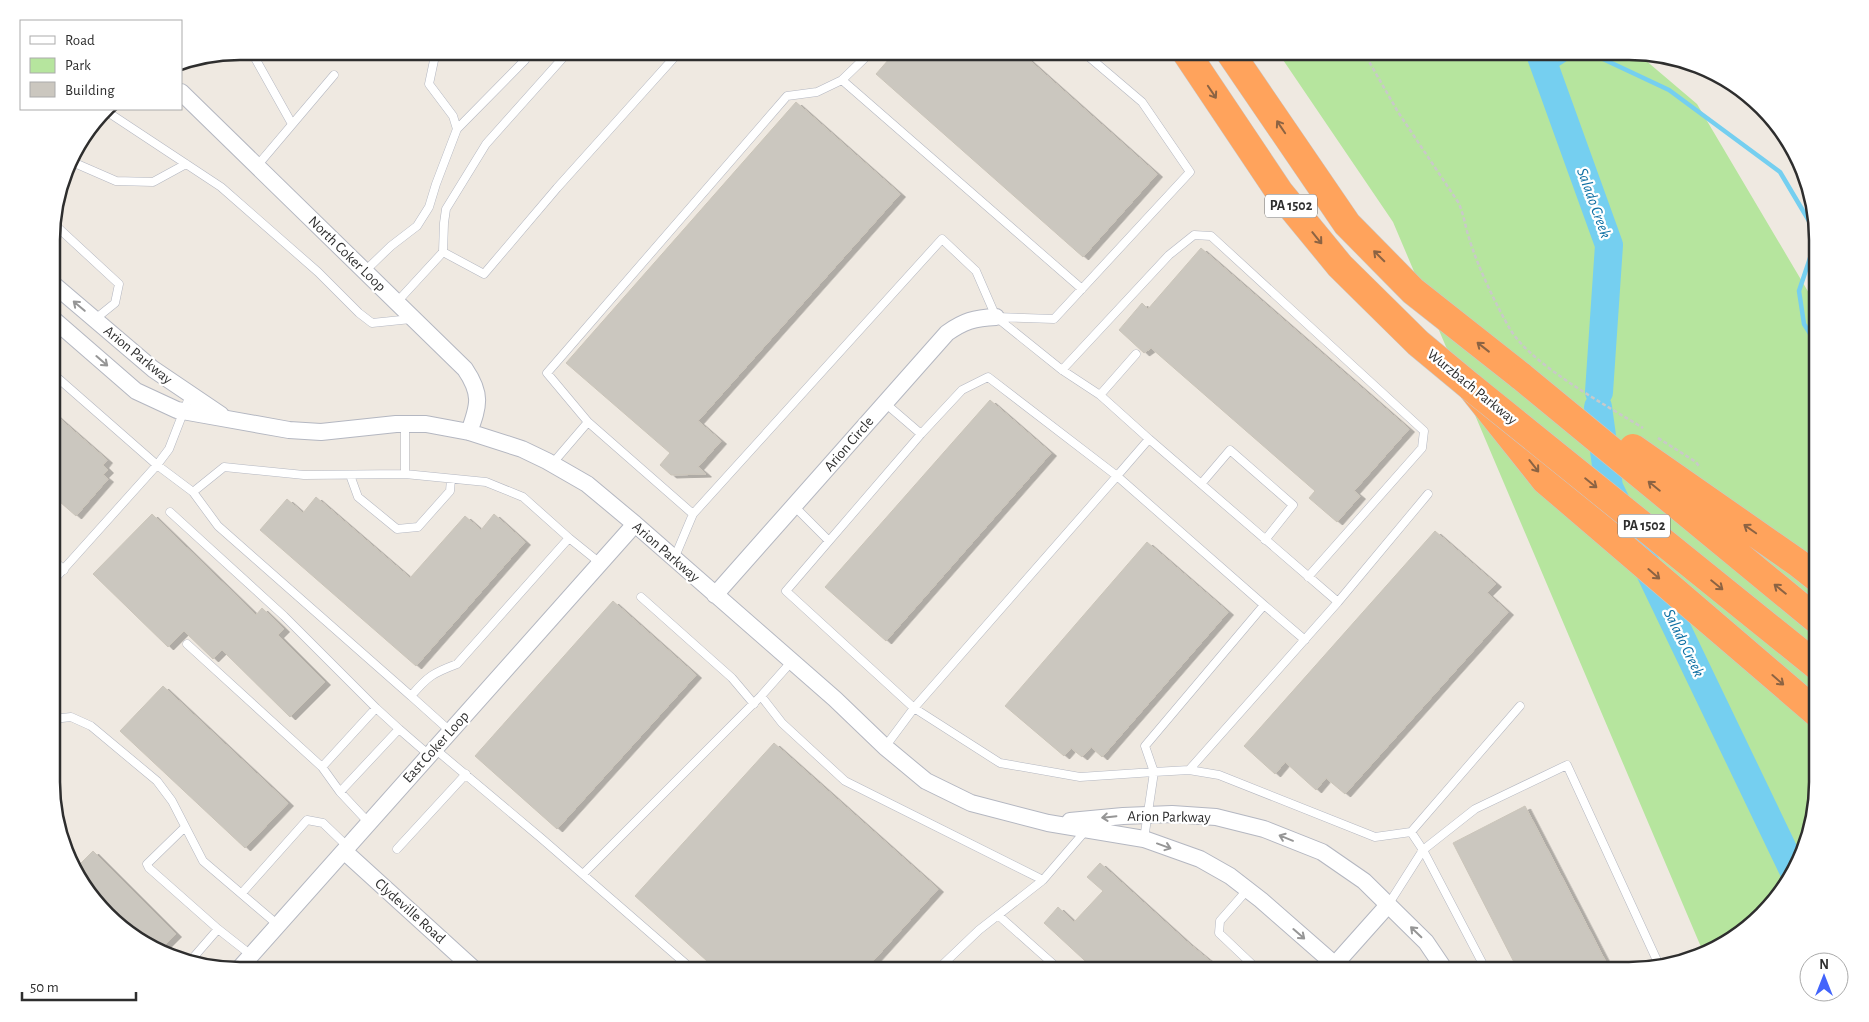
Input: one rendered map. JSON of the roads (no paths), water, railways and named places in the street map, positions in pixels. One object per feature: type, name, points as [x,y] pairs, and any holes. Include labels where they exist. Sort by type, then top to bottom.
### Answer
[{"type":"highway","name":"Wurzbach Parkway","points":[[1191,60],[1280,193],[1340,266],[1418,343],[1809,660]]},
{"type":"highway","name":"PA 1502","points":[[1235,60],[1347,224],[1413,291],[1809,613]]},
{"type":"highway","points":[[1522,378],[1611,432],[1809,571]]},
{"type":"highway","points":[[1471,386],[1544,480],[1809,706]]},
{"type":"street","name":"North Coker Loop","points":[[182,93],[465,369],[472,380],[478,408],[469,432]]},
{"type":"street","name":"Arion Parkway","points":[[60,291],[153,369],[229,420]]},
{"type":"street","name":"Arion Circle","points":[[715,595],[947,333],[962,323],[977,318],[996,316]]},
{"type":"street","name":"Arion Parkway","points":[[60,325],[136,390],[177,410],[289,430],[321,432],[405,424],[426,424],[469,432],[522,450],[552,464],[587,484],[635,524],[835,699],[885,747],[926,781],[971,803],[1048,823],[1144,839],[1200,859],[1248,889],[1327,962]]},
{"type":"street","name":"East Coker Loop","points":[[245,962],[635,524]]},
{"type":"street","name":"Arion Parkway","points":[[1048,823],[1172,814],[1216,817],[1264,829],[1322,852],[1364,881],[1426,942],[1440,962]]},
{"type":"street","name":"Clydeville Road","points":[[346,849],[466,962]]},
{"type":"street","points":[[1341,962],[1388,906]]},
{"type":"lane","points":[[256,60],[292,124]]},
{"type":"lane","points":[[434,60],[429,84],[453,116],[457,129]]},
{"type":"lane","points":[[365,272],[391,246],[417,226],[429,207],[457,129],[524,60]]},
{"type":"lane","points":[[397,302],[443,252],[446,209],[486,144],[562,60]]},
{"type":"lane","points":[[443,252],[484,274],[557,188],[672,60]]},
{"type":"lane","points":[[693,514],[588,422],[547,373],[786,96],[817,92],[842,80],[863,60]]},
{"type":"lane","points":[[996,316],[1054,318],[1190,172],[1142,102],[1093,60]]},
{"type":"lane","points":[[257,166],[334,75]]},
{"type":"lane","points":[[842,80],[1082,289]]},
{"type":"lane","points":[[111,115],[220,187],[318,272],[358,313],[372,322],[414,319]]},
{"type":"lane","points":[[78,164],[116,181],[144,182],[153,182],[186,164]]},
{"type":"lane","points":[[60,229],[119,284],[115,303],[94,320]]},
{"type":"lane","points":[[1062,370],[1169,255],[1194,235],[1211,236],[1424,431],[1422,448],[1308,577]]},
{"type":"lane","points":[[674,559],[693,514],[942,239],[976,271],[996,316],[1062,370],[1100,395],[1338,602]]},
{"type":"lane","points":[[1100,395],[1136,354]]},
{"type":"lane","points":[[1305,640],[1116,476],[988,377],[962,390],[921,434],[786,592],[914,708],[1000,763],[1080,777],[1188,770],[1219,775],[1375,837],[1411,832],[1520,706]]},
{"type":"lane","points":[[60,380],[157,465],[193,492],[218,526],[450,732]]},
{"type":"lane","points":[[60,574],[169,449],[190,395]]},
{"type":"lane","points":[[885,403],[921,434]]},
{"type":"lane","points":[[552,464],[588,422]]},
{"type":"lane","points":[[404,474],[405,424]]},
{"type":"lane","points":[[885,747],[914,708],[1149,439]]},
{"type":"lane","points":[[1201,484],[1230,450],[1293,505],[1265,540]]},
{"type":"lane","points":[[193,492],[224,467],[304,475],[404,474],[486,482],[523,496],[600,563]]},
{"type":"lane","points":[[350,475],[358,497],[397,529],[418,526],[450,491],[451,479]]},
{"type":"lane","points":[[1188,770],[1305,640],[1428,494]]},
{"type":"lane","points":[[794,506],[829,541]]},
{"type":"lane","points":[[170,512],[284,616],[399,729],[466,774],[684,962]]},
{"type":"lane","points":[[411,696],[427,678],[440,670],[457,664],[569,538]]},
{"type":"lane","points":[[60,566],[64,570]]},
{"type":"lane","points":[[641,596],[732,678],[754,704]]},
{"type":"lane","points":[[1144,839],[1146,815],[1154,772],[1145,746],[1264,605]]},
{"type":"lane","points":[[187,644],[322,767],[340,792],[369,823]]},
{"type":"lane","points":[[583,874],[754,704],[792,662]]},
{"type":"lane","points":[[761,696],[782,723],[845,781],[1043,880]]},
{"type":"lane","points":[[322,767],[376,708]]},
{"type":"lane","points":[[60,718],[71,717],[91,726],[157,781],[172,801],[203,861],[278,925]]},
{"type":"lane","points":[[340,792],[399,729]]},
{"type":"lane","points":[[1388,906],[1424,850],[1475,809],[1567,765],[1657,960]]},
{"type":"lane","points":[[397,849],[466,774]]},
{"type":"lane","points":[[242,893],[307,820],[323,823],[346,849]]},
{"type":"lane","points":[[185,827],[147,864],[148,868],[251,955]]},
{"type":"lane","points":[[945,962],[979,930],[1043,880],[1087,829]]},
{"type":"lane","points":[[1411,832],[1424,850],[1482,962]]},
{"type":"lane","points":[[1248,889],[1220,921],[1219,933],[1250,962]]},
{"type":"lane","points":[[998,915],[1052,962]]},
{"type":"lane","points":[[195,956],[218,929]]},
{"type":"waterway","name":"Salado Creek","points":[[1542,60],[1609,245],[1599,392]]},
{"type":"waterway","points":[[1547,71],[1564,60]]},
{"type":"waterway","points":[[1605,60],[1669,90],[1780,172],[1807,218]]},
{"type":"waterway","points":[[1809,261],[1799,291],[1804,324],[1809,332]]},
{"type":"waterway","name":"Salado Creek","points":[[1598,407],[1609,487],[1789,862]]}]
